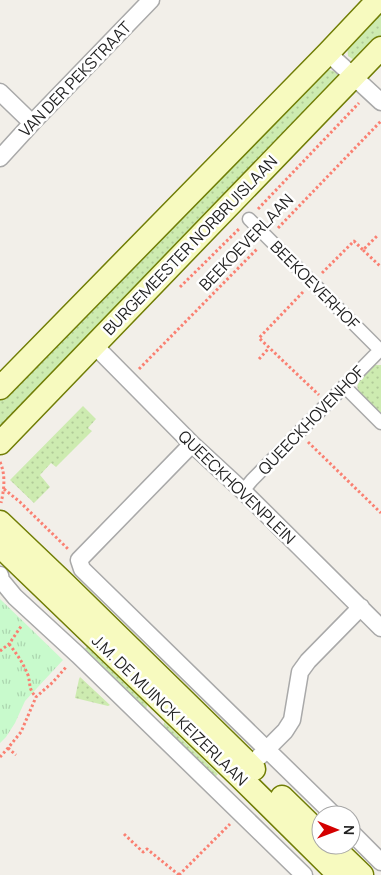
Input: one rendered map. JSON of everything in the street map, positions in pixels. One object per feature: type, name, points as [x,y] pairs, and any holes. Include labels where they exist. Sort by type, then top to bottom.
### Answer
[{"type":"main road","points":[[0,388],[378,0]]},
{"type":"main road","name":"BURGEMEESTER NORBRUISLAAN","points":[[0,443],[381,48]]},
{"type":"main road","name":"J.M. DE MUINCK KEIZERLAAN","points":[[0,522],[65,584],[245,771],[339,875]]},
{"type":"main road","name":"J.M. DE MUINCK KEIZERLAAN","points":[[0,546],[245,771],[311,827]]},
{"type":"main road","points":[[341,855],[362,875]]},
{"type":"street","name":"VAN DER PEKSTRAAT","points":[[0,158],[151,0]]},
{"type":"street","points":[[328,53],[381,102]]},
{"type":"street","points":[[0,92],[32,123]]},
{"type":"street","name":"BEEKOEVERHOF","points":[[249,219],[380,350]]},
{"type":"street","name":"QUEECKHOVENPLEIN","points":[[94,345],[192,444],[243,491],[381,628]]},
{"type":"street","name":"QUEECKHOVENHOF","points":[[243,491],[380,350]]},
{"type":"street","points":[[344,386],[381,423]]},
{"type":"street","points":[[192,444],[79,560],[82,569],[324,805]]},
{"type":"street","name":"J.M. DE MUINCK KEIZERLAAN","points":[[0,575],[1,580],[15,597],[78,655],[304,875]]},
{"type":"street","points":[[245,771],[285,731],[292,720],[300,672],[308,661],[361,607]]},
{"type":"street","points":[[361,842],[381,862]]},
{"type":"path","name":"BEEKOEVERLAAN","points":[[128,380],[381,121]]},
{"type":"path","points":[[363,250],[378,235]]},
{"type":"path","points":[[327,403],[259,338],[354,241],[381,267]]},
{"type":"path","points":[[259,359],[269,348]]},
{"type":"path","points":[[299,432],[381,513]]},
{"type":"path","points":[[0,504],[4,489],[2,467]]},
{"type":"path","points":[[4,489],[20,502],[79,560]]},
{"type":"path","points":[[0,651],[9,644],[32,612]]},
{"type":"path","points":[[9,644],[19,656],[28,676],[31,691],[36,697]]},
{"type":"path","points":[[0,757],[21,732],[36,697],[78,655]]},
{"type":"path","points":[[8,748],[16,755]]},
{"type":"path","points":[[124,834],[143,852],[148,849],[179,875],[240,813]]},
{"type":"green space","points":[[381,8],[381,40],[363,58],[354,60],[348,56],[347,45]]},
{"type":"green space","points":[[327,70],[335,72],[340,79],[0,429],[0,399]]},
{"type":"green space","points":[[375,365],[381,365],[381,417],[363,400],[358,389],[361,376]]},
{"type":"green space","points":[[83,406],[96,419],[88,428],[92,431],[56,467],[51,463],[40,475],[50,487],[34,503],[10,480]]},
{"type":"green space","points":[[0,599],[63,660],[25,701],[15,723],[0,743]]},
{"type":"green space","points":[[87,647],[147,705],[145,713],[81,652]]},
{"type":"green space","points":[[80,677],[110,705],[75,698]]},
{"type":"green space","points":[[164,722],[218,774],[212,780],[163,731]]}]
